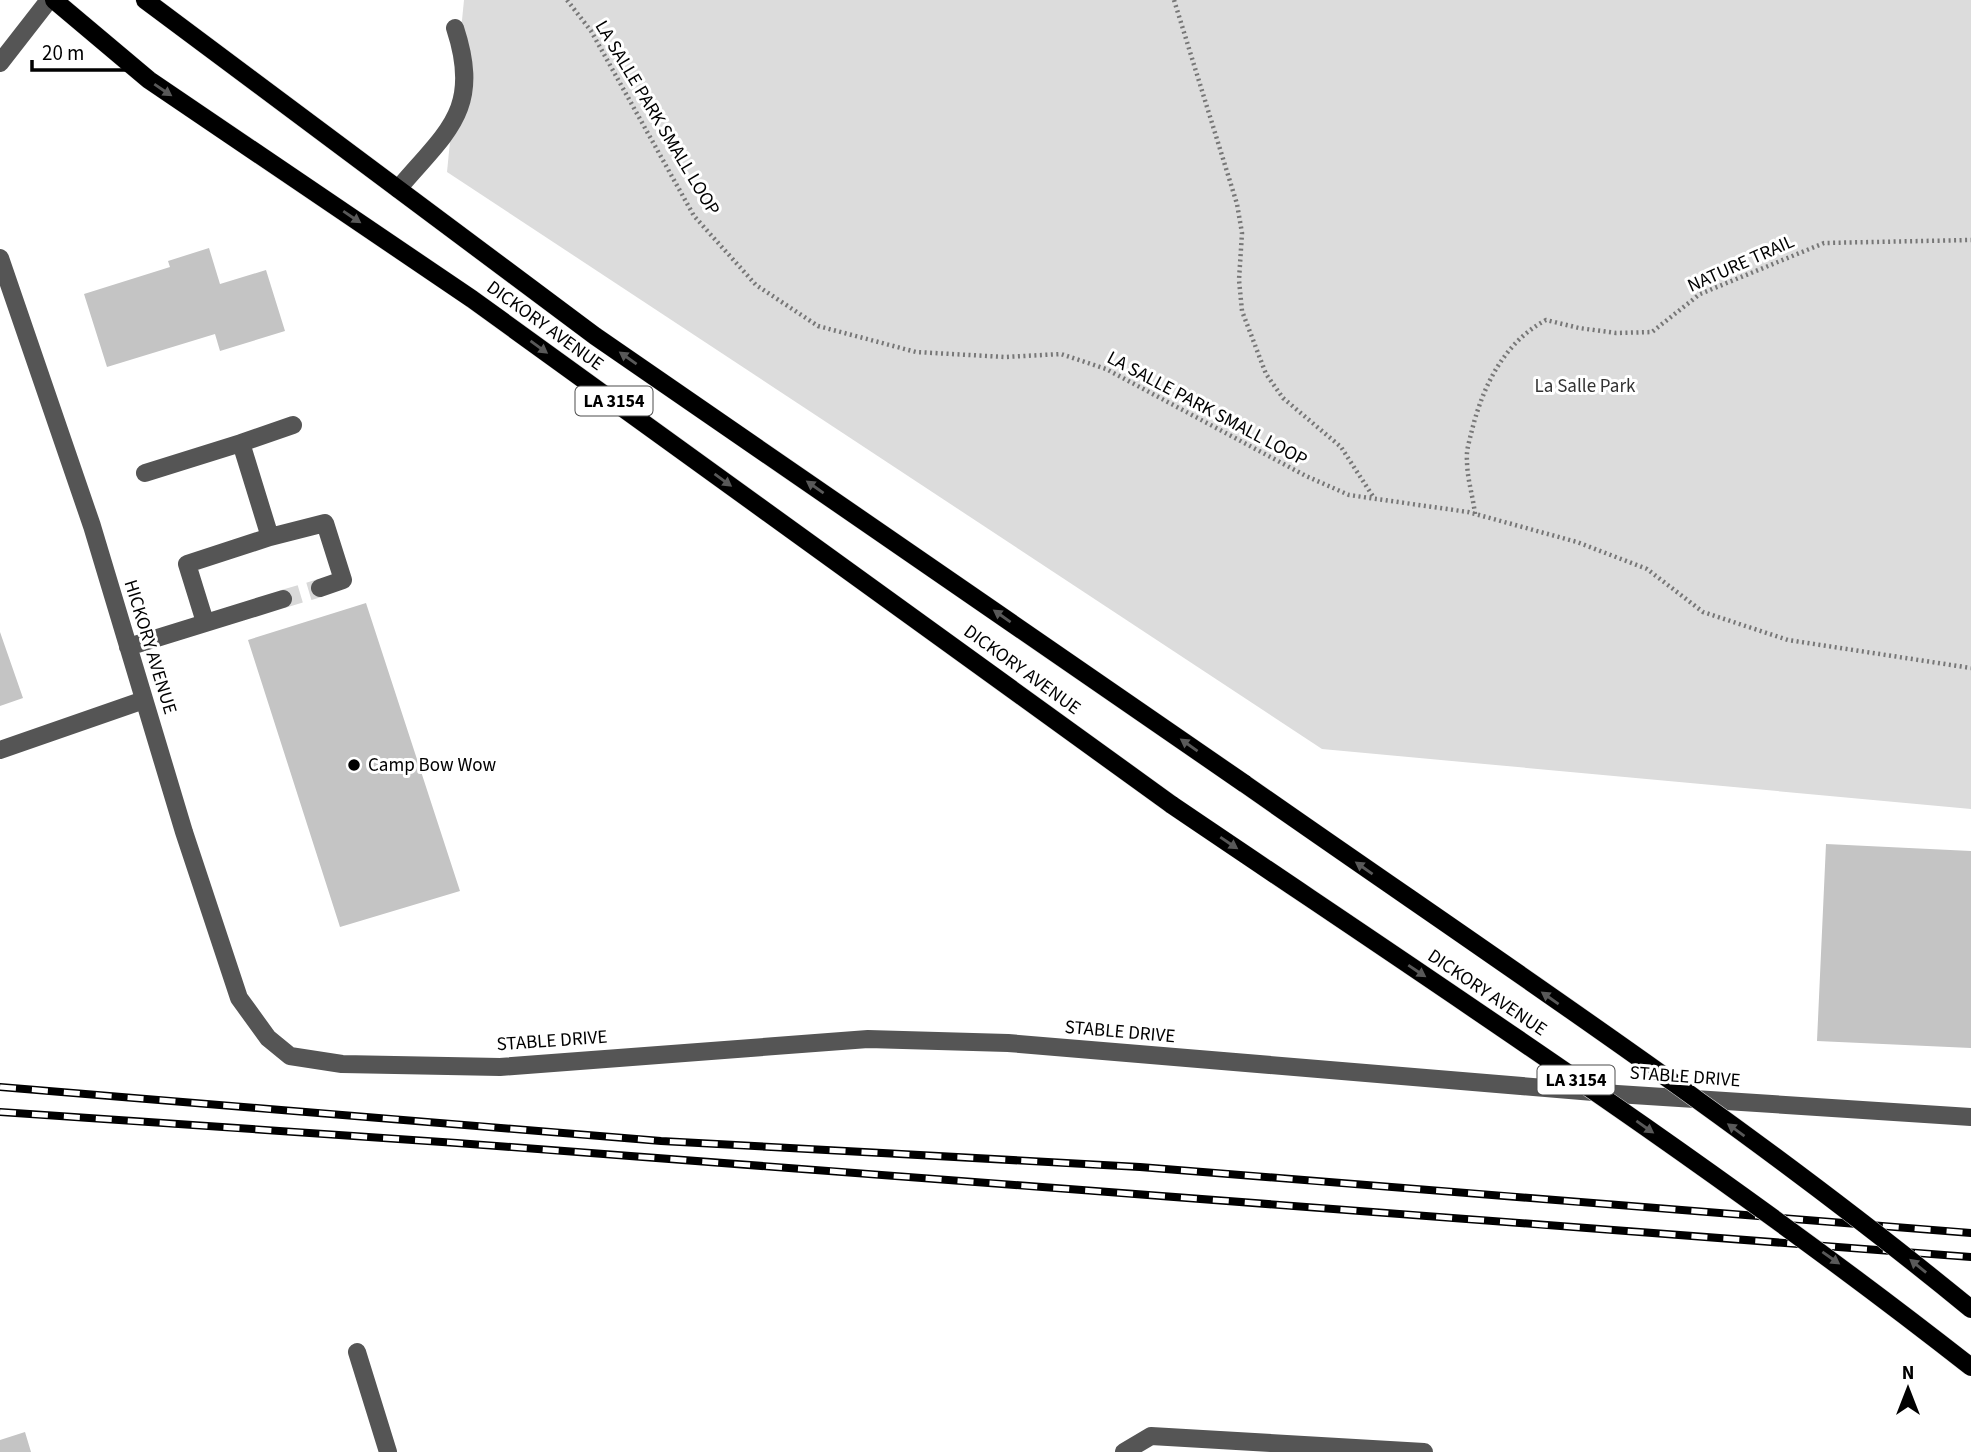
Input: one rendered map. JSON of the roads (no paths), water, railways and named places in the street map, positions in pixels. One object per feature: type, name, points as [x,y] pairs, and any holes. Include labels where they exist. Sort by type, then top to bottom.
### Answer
[{"type":"main road","name":"DICKORY AVENUE","points":[[52,0],[149,80],[472,299],[1172,805],[1693,1160],[1850,1272],[1971,1367]]},
{"type":"main road","name":"DICKORY AVENUE","points":[[145,0],[595,336],[1245,784],[1691,1097],[1890,1242],[1971,1309]]},
{"type":"street","points":[[0,63],[52,0]]},
{"type":"street","points":[[398,189],[454,123],[466,90],[461,46],[455,28]]},
{"type":"street","name":"HICKORY AVENUE","points":[[0,258],[92,526],[239,998],[272,1040]]},
{"type":"street","points":[[145,473],[293,425]]},
{"type":"street","points":[[242,443],[270,537]]},
{"type":"street","points":[[205,622],[187,564],[270,537],[325,523],[343,580],[320,588]]},
{"type":"street","points":[[128,647],[284,599]]},
{"type":"street","points":[[0,750],[144,700]]},
{"type":"street","name":"STABLE DRIVE","points":[[272,1040],[290,1056],[342,1065],[500,1067],[868,1039],[1008,1043],[1603,1093],[1971,1117]]},
{"type":"street","points":[[357,1352],[388,1452]]},
{"type":"street","points":[[1124,1452],[1151,1436],[1424,1452]]},
{"type":"tunnel","points":[[283,599],[320,588]]},
{"type":"railway","points":[[0,1087],[661,1141],[1140,1167],[1971,1233]]},
{"type":"railway","points":[[0,1112],[457,1143],[1971,1257]]},
{"type":"place","name":"Camp Bow Wow","points":[[354,765]]},
{"type":"park label","name":"La Salle Park","points":[[1585,386]]}]
